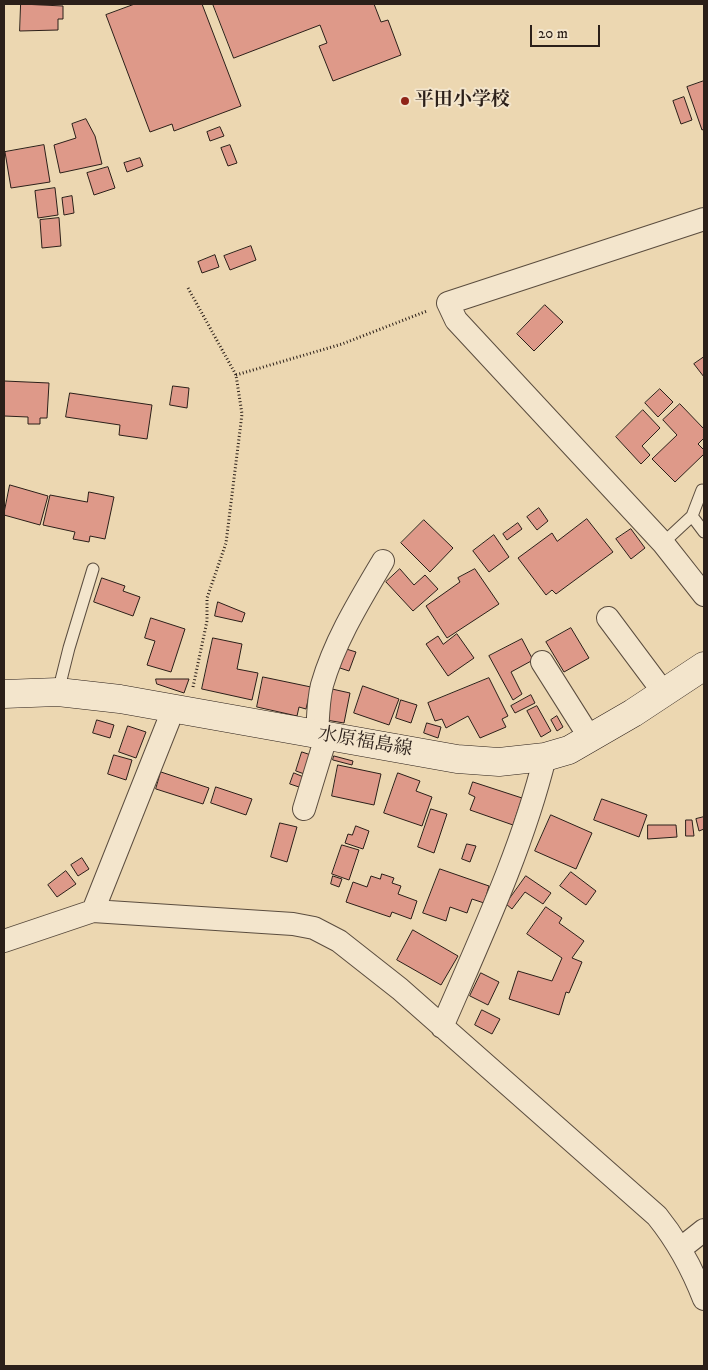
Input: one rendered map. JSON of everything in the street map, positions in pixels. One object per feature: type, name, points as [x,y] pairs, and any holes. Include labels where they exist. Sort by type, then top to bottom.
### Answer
[{"type":"main road","name":"水原福島線","points":[[4,694],[58,692],[120,699],[457,760],[499,762],[545,757],[569,750],[664,693],[704,666]]},
{"type":"street","points":[[704,219],[448,303],[456,320],[664,543],[704,595]]},
{"type":"street","points":[[304,809],[322,736],[320,699],[329,667],[341,636],[383,560]]},
{"type":"street","points":[[608,618],[664,693]]},
{"type":"street","points":[[542,662],[590,738]]},
{"type":"street","points":[[93,911],[180,711]]},
{"type":"street","points":[[442,1026],[513,858],[537,790],[545,757]]},
{"type":"street","points":[[4,941],[93,911],[293,924],[314,928],[339,941],[400,989],[657,1216],[680,1248],[702,1288]]},
{"type":"street","points":[[680,1248],[704,1230]]},
{"type":"lane","points":[[664,543],[692,516],[702,490]]},
{"type":"lane","points":[[692,516],[704,532]]},
{"type":"lane","points":[[58,692],[69,648],[94,569]]},
{"type":"path","points":[[180,711],[207,621],[207,598],[226,544],[242,414],[236,375],[188,288]]},
{"type":"path","points":[[236,375],[342,344],[448,303]]},
{"type":"building","points":[[21,4],[63,6],[63,19],[58,19],[58,30],[20,31]]},
{"type":"building","points":[[135,4],[202,4],[241,106],[174,131],[172,124],[150,132],[106,15]]},
{"type":"building","points":[[213,4],[374,4],[381,22],[388,20],[401,55],[333,81],[319,46],[327,43],[320,25],[234,58]]},
{"type":"building","points":[[704,81],[704,129],[702,130],[687,87]]},
{"type":"building","points":[[684,97],[692,120],[681,124],[673,101]]},
{"type":"building","points":[[86,119],[95,136],[102,164],[60,173],[54,145],[76,138],[72,124]]},
{"type":"building","points":[[220,127],[224,136],[210,141],[207,132]]},
{"type":"building","points":[[44,145],[50,182],[11,188],[5,152]]},
{"type":"building","points":[[230,145],[237,163],[228,166],[221,148]]},
{"type":"building","points":[[140,158],[143,166],[127,172],[124,163]]},
{"type":"building","points":[[108,167],[115,188],[94,195],[87,173]]},
{"type":"building","points":[[55,188],[58,215],[38,218],[35,191]]},
{"type":"building","points":[[72,196],[74,213],[64,215],[62,198]]},
{"type":"building","points":[[59,218],[61,246],[42,248],[40,220]]},
{"type":"building","points":[[251,246],[256,260],[230,270],[224,256]]},
{"type":"building","points":[[215,255],[219,267],[202,273],[198,262]]},
{"type":"building","points":[[545,305],[563,322],[534,351],[517,334]]},
{"type":"building","points":[[704,357],[704,377],[694,364]]},
{"type":"building","points":[[4,381],[49,383],[47,418],[40,418],[40,424],[28,424],[28,417],[4,416]]},
{"type":"building","points":[[173,386],[189,388],[187,408],[170,405]]},
{"type":"building","points":[[660,389],[673,402],[658,417],[645,403]]},
{"type":"building","points":[[70,393],[152,405],[147,439],[119,435],[120,425],[66,417]]},
{"type":"building","points":[[680,404],[704,429],[704,438],[698,444],[704,450],[704,454],[675,482],[652,459],[677,435],[663,420]]},
{"type":"building","points":[[643,410],[660,428],[642,446],[650,455],[641,464],[616,437]]},
{"type":"building","points":[[10,485],[48,496],[40,525],[4,515]]},
{"type":"building","points":[[89,492],[114,497],[105,539],[90,536],[89,542],[73,539],[75,532],[43,525],[50,495],[87,502]]},
{"type":"building","points":[[539,508],[548,521],[537,530],[527,517]]},
{"type":"building","points":[[587,519],[613,552],[556,594],[552,590],[546,595],[518,558],[552,533],[557,541]]},
{"type":"building","points":[[424,520],[453,548],[430,572],[401,543]]},
{"type":"building","points":[[518,523],[522,529],[507,540],[503,534]]},
{"type":"building","points":[[631,529],[645,548],[631,559],[616,539]]},
{"type":"building","points":[[494,535],[509,557],[489,572],[473,551]]},
{"type":"building","points":[[400,569],[414,585],[425,575],[438,589],[413,611],[386,582]]},
{"type":"building","points":[[475,569],[499,604],[447,638],[426,606],[460,582],[458,578]]},
{"type":"building","points":[[102,578],[125,586],[123,591],[140,597],[133,616],[94,602]]},
{"type":"building","points":[[218,602],[245,613],[242,622],[215,616]]},
{"type":"building","points":[[151,618],[185,629],[171,672],[147,665],[155,641],[145,638]]},
{"type":"building","points":[[571,628],[589,658],[564,672],[546,642]]},
{"type":"building","points":[[457,634],[474,658],[448,676],[426,644],[438,636],[443,644]]},
{"type":"building","points":[[213,638],[242,644],[237,669],[258,673],[252,700],[202,689]]},
{"type":"building","points":[[522,639],[533,660],[511,672],[522,694],[513,700],[489,656]]},
{"type":"building","points":[[343,648],[356,652],[349,671],[337,667]]},
{"type":"building","points":[[263,677],[311,687],[306,709],[299,707],[297,716],[257,707]]},
{"type":"building","points":[[489,678],[508,716],[502,719],[506,727],[480,738],[468,716],[446,728],[442,719],[435,721],[428,703]]},
{"type":"building","points":[[156,679],[189,679],[184,693],[157,684]]},
{"type":"building","points":[[363,686],[399,699],[389,725],[354,713]]},
{"type":"building","points":[[332,689],[350,693],[344,723],[326,720]]},
{"type":"building","points":[[531,695],[535,703],[515,713],[511,706]]},
{"type":"building","points":[[401,700],[417,705],[411,723],[396,718]]},
{"type":"building","points":[[537,706],[551,731],[541,737],[527,711]]},
{"type":"building","points":[[557,716],[563,727],[557,731],[551,720]]},
{"type":"building","points":[[97,720],[114,725],[110,738],[93,733]]},
{"type":"building","points":[[427,723],[441,727],[438,738],[424,733]]},
{"type":"building","points":[[128,726],[146,732],[136,758],[119,752]]},
{"type":"building","points":[[302,752],[314,756],[307,775],[296,771]]},
{"type":"building","points":[[114,755],[132,760],[126,780],[108,774]]},
{"type":"building","points":[[334,756],[353,761],[352,765],[333,760]]},
{"type":"building","points":[[338,765],[381,774],[374,805],[332,796]]},
{"type":"building","points":[[161,772],[209,788],[203,804],[156,789]]},
{"type":"building","points":[[294,773],[306,778],[302,788],[290,784]]},
{"type":"building","points":[[398,773],[420,781],[416,791],[432,797],[422,826],[384,813]]},
{"type":"building","points":[[473,782],[522,798],[513,825],[470,810],[475,797],[469,794]]},
{"type":"building","points":[[216,787],[252,799],[246,815],[211,803]]},
{"type":"building","points":[[602,799],[647,815],[639,837],[594,820]]},
{"type":"building","points":[[431,809],[447,814],[434,853],[418,847]]},
{"type":"building","points":[[551,815],[592,833],[576,869],[535,851]]},
{"type":"building","points":[[704,817],[704,829],[699,831],[696,819]]},
{"type":"building","points":[[686,820],[692,820],[694,836],[686,836]]},
{"type":"building","points":[[280,823],[297,827],[287,862],[271,857]]},
{"type":"building","points":[[648,825],[676,825],[677,837],[648,839]]},
{"type":"building","points":[[356,826],[369,831],[363,849],[345,843],[348,834],[352,835]]},
{"type":"building","points":[[467,844],[476,846],[470,862],[462,859]]},
{"type":"building","points":[[342,845],[359,850],[349,880],[332,874]]},
{"type":"building","points":[[82,858],[89,869],[78,876],[71,865]]},
{"type":"building","points":[[440,869],[489,886],[484,903],[472,899],[467,913],[450,907],[446,921],[423,913]]},
{"type":"building","points":[[66,871],[76,884],[57,897],[48,885]]},
{"type":"building","points":[[571,872],[596,891],[586,905],[560,886]]},
{"type":"building","points":[[382,874],[394,878],[392,883],[401,886],[398,894],[417,901],[411,919],[392,912],[390,917],[346,902],[353,882],[367,887],[371,876],[380,879]]},
{"type":"building","points":[[333,876],[342,879],[339,887],[331,884]]},
{"type":"building","points":[[526,876],[551,893],[543,904],[525,892],[512,909],[506,904]]},
{"type":"building","points":[[546,907],[562,918],[559,923],[584,941],[572,958],[582,962],[569,993],[566,992],[559,1015],[509,999],[518,971],[552,981],[562,958],[527,934]]},
{"type":"building","points":[[413,930],[458,956],[441,985],[397,960]]},
{"type":"building","points":[[481,973],[499,982],[488,1005],[470,996]]},
{"type":"building","points":[[482,1010],[500,1019],[492,1034],[475,1025]]},
{"type":"place","name":"平田小学校","points":[[405,101]]}]
